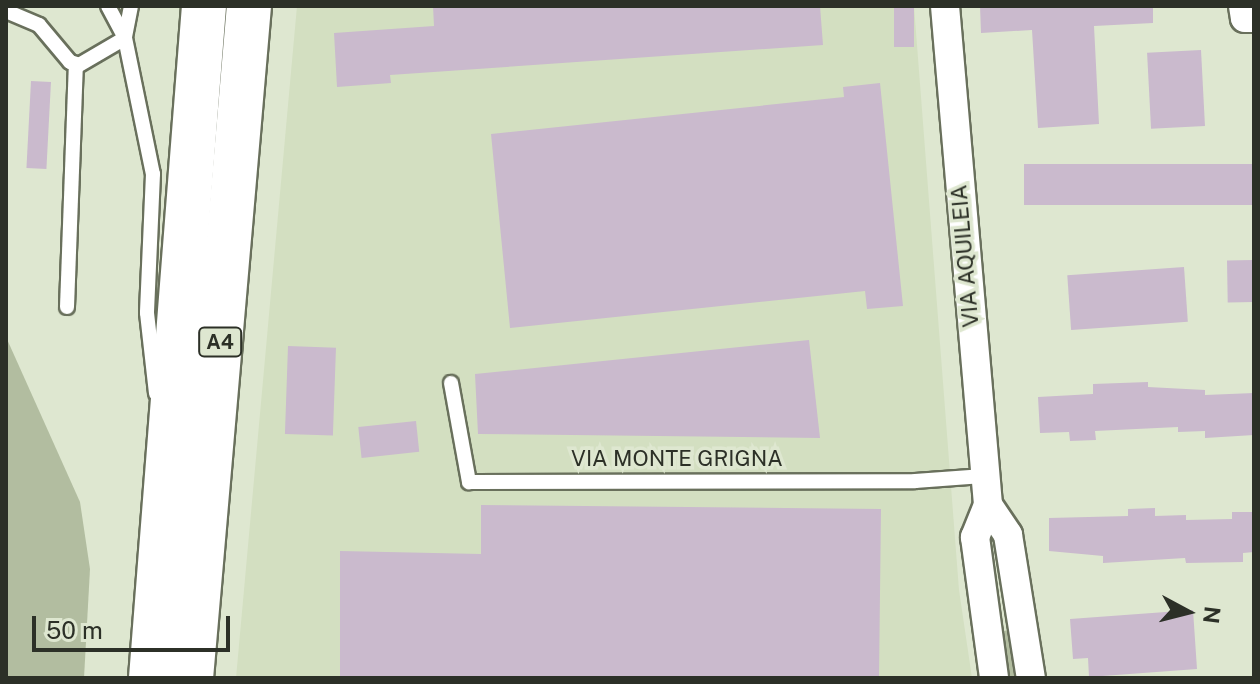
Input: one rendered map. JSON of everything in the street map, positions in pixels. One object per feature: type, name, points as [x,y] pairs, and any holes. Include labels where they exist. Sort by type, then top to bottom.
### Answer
[{"type":"highway","name":"A4","points":[[151,678],[204,6]]},
{"type":"highway","name":"A4","points":[[191,678],[249,6]]},
{"type":"street","name":"VIA AQUILEIA","points":[[945,6],[988,505],[1008,535],[1031,678]]},
{"type":"street","points":[[1243,6],[1245,18],[1254,18]]},
{"type":"street","name":"VIA AQUILEIA","points":[[988,505],[975,537],[994,678]]},
{"type":"lane","points":[[108,6],[125,38],[153,174],[148,335],[168,456]]},
{"type":"lane","points":[[125,38],[131,6]]},
{"type":"lane","points":[[6,11],[31,21],[76,65],[67,307]]},
{"type":"lane","points":[[76,65],[125,38]]},
{"type":"lane","name":"VIA MONTE GRIGNA","points":[[451,383],[469,482],[915,481],[985,476]]},
{"type":"shaded area","points":[[297,6],[914,6],[959,590],[972,678],[236,678]]},
{"type":"shaded area","points":[[6,337],[80,502],[90,569],[84,678],[6,678]]},
{"type":"shaded area","points":[[1010,630],[1017,678],[1006,678],[999,632]]},
{"type":"building","points":[[433,6],[820,6],[823,45],[390,75],[391,83],[337,87],[334,33],[434,26]]},
{"type":"building","points":[[894,6],[914,6],[914,47],[894,47]]},
{"type":"building","points":[[980,6],[1153,6],[1153,23],[1094,26],[1099,124],[1038,128],[1032,30],[981,33]]},
{"type":"building","points":[[1201,50],[1205,126],[1151,129],[1147,53]]},
{"type":"building","points":[[31,81],[51,82],[46,169],[26,168]]},
{"type":"building","points":[[880,83],[903,306],[867,309],[865,291],[510,328],[491,134],[844,97],[843,87]]},
{"type":"building","points":[[1024,164],[1254,164],[1254,205],[1024,205]]},
{"type":"building","points":[[1227,260],[1253,260],[1254,302],[1228,302]]},
{"type":"building","points":[[1184,267],[1188,322],[1071,330],[1067,275]]},
{"type":"building","points":[[809,340],[820,438],[478,434],[475,374]]},
{"type":"building","points":[[288,346],[336,348],[333,436],[285,434]]},
{"type":"building","points":[[1148,382],[1148,387],[1205,390],[1205,395],[1254,393],[1254,435],[1205,438],[1205,431],[1178,432],[1178,427],[1095,431],[1096,440],[1070,441],[1069,432],[1040,433],[1038,397],[1093,394],[1093,384]]},
{"type":"building","points":[[416,421],[419,452],[362,458],[358,427]]},
{"type":"building","points":[[481,505],[881,509],[879,678],[340,678],[340,551],[481,554]]},
{"type":"building","points":[[1155,508],[1155,516],[1186,515],[1186,520],[1232,519],[1232,512],[1254,512],[1254,552],[1243,553],[1243,562],[1186,563],[1185,558],[1103,563],[1103,556],[1049,551],[1049,518],[1128,516],[1128,509]]},
{"type":"building","points":[[1193,610],[1197,669],[1089,677],[1088,658],[1073,659],[1070,619]]}]
